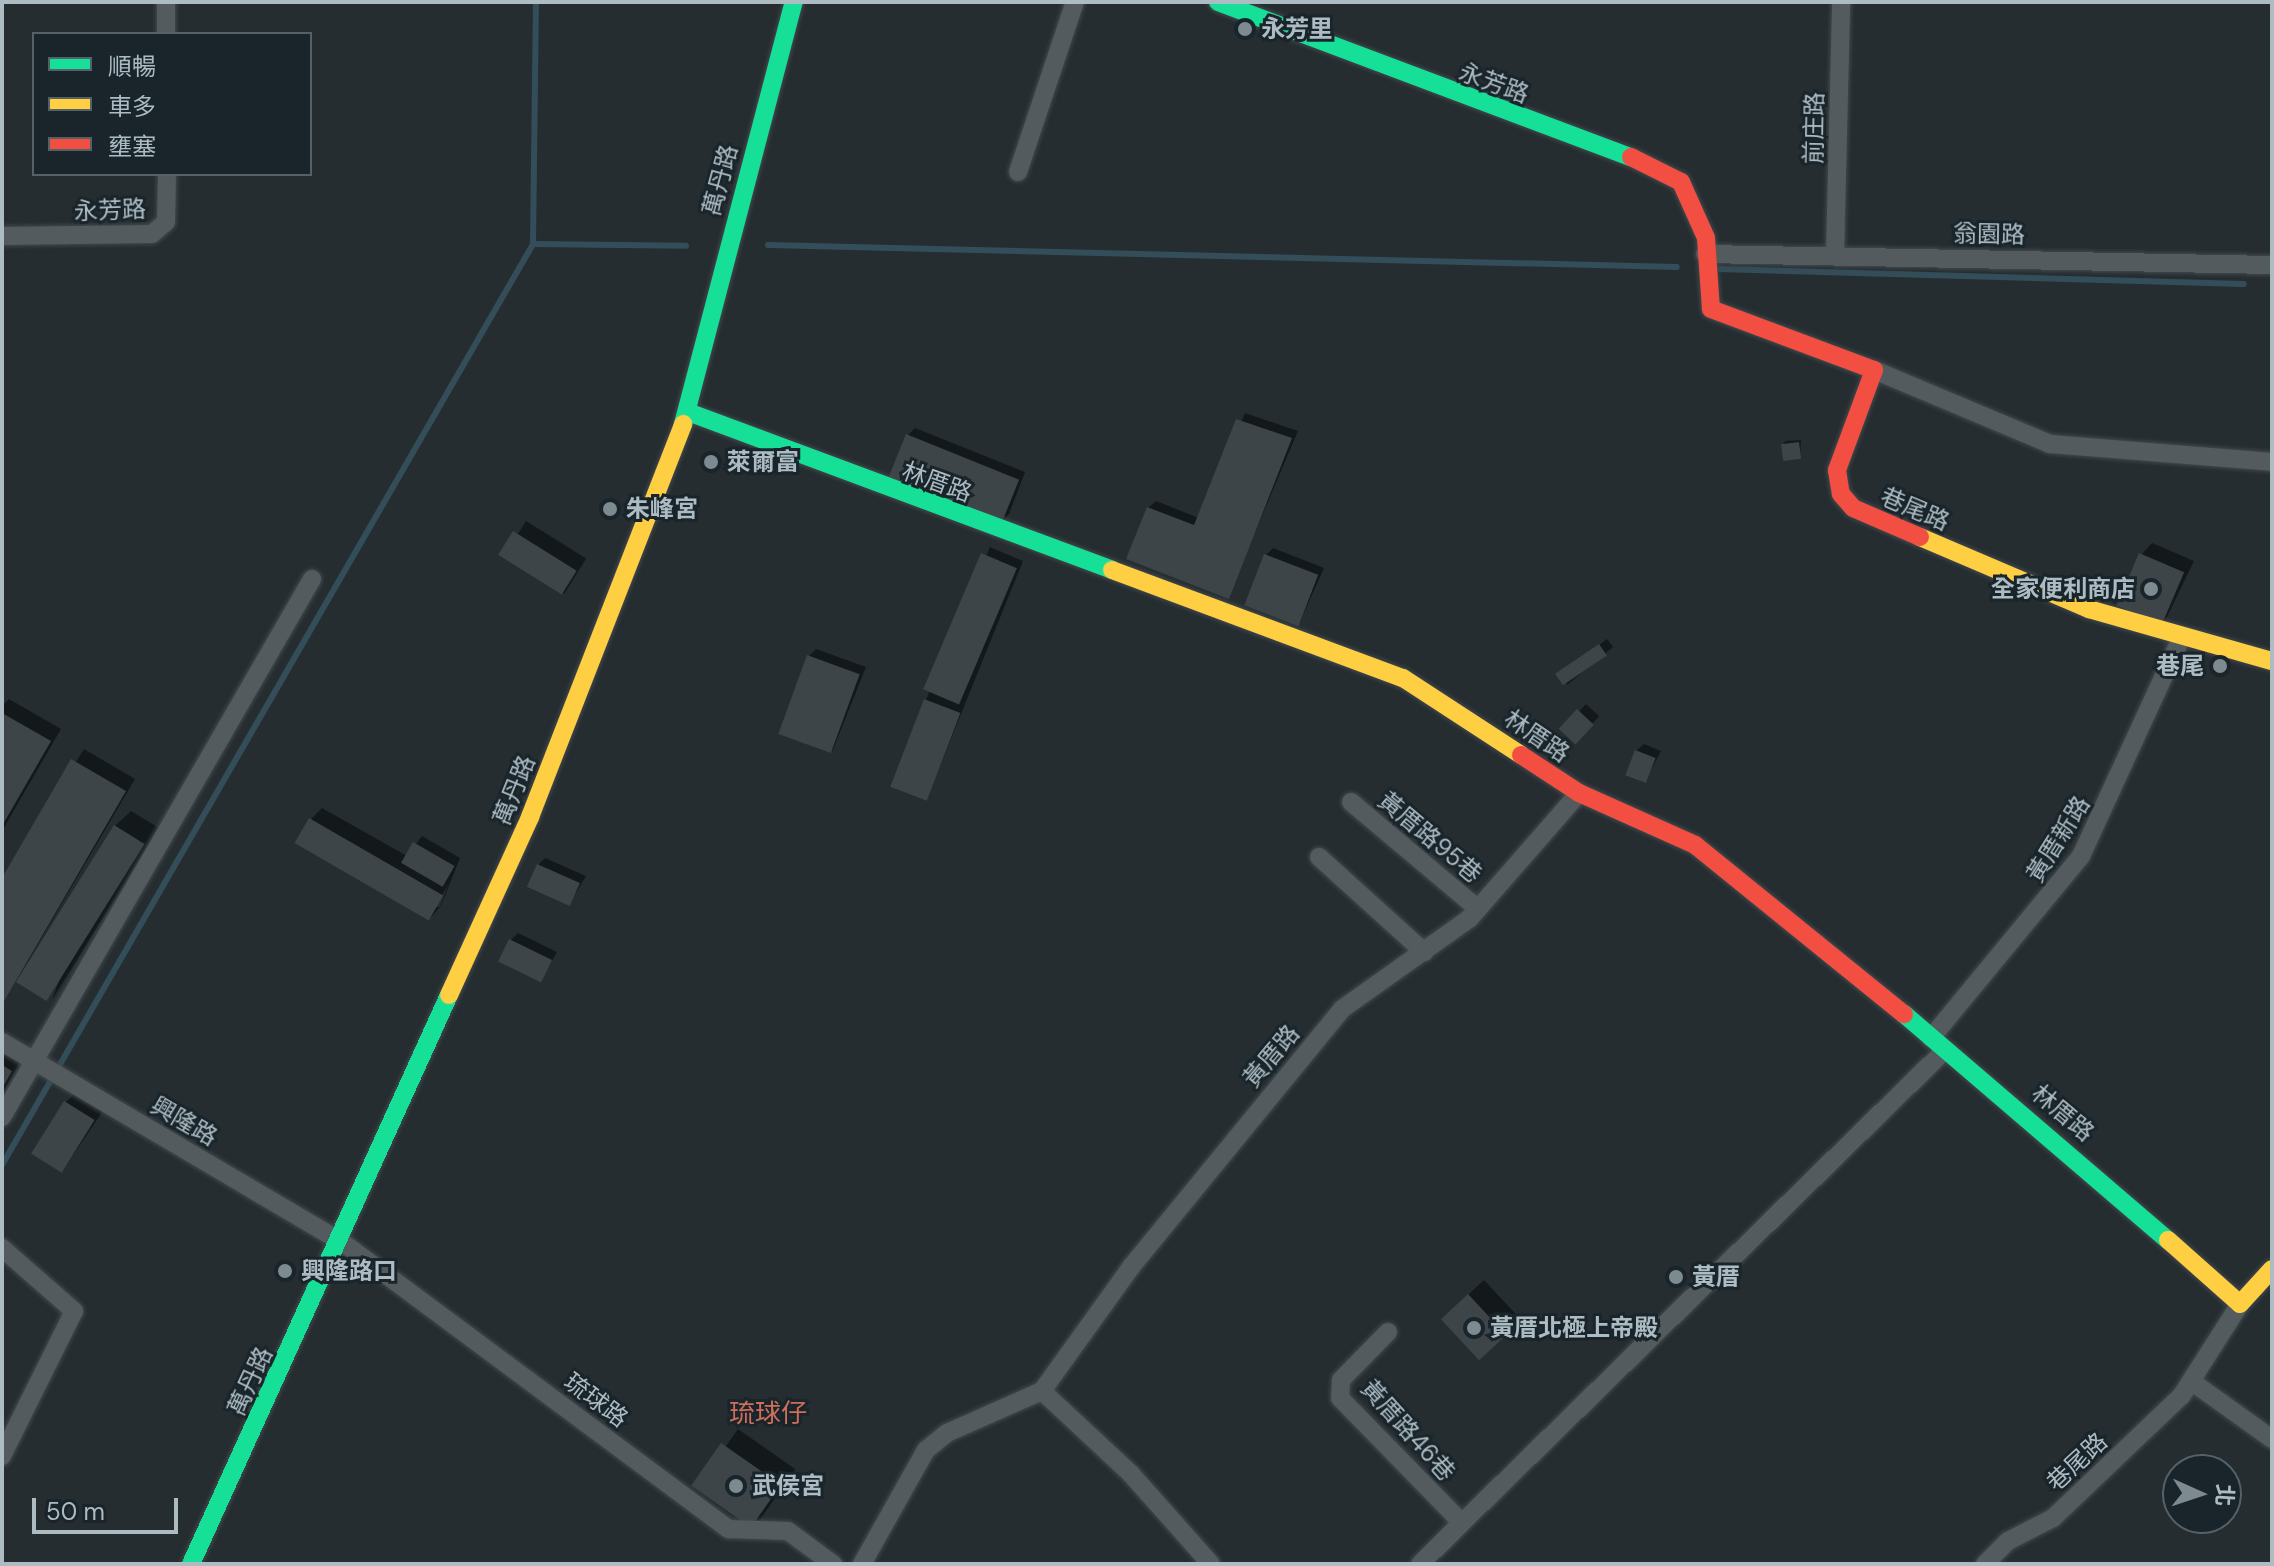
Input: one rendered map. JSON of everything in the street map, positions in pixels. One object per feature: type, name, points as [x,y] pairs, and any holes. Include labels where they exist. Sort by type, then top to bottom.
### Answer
[{"type":"street","points":[[166,2],[166,32]]},
{"type":"street","name":"萬丹路","points":[[191,1564],[342,1242],[530,817],[688,412],[794,2]]},
{"type":"street","points":[[1018,172],[1075,2]]},
{"type":"street","name":"永芳路","points":[[1218,2],[1661,168],[1692,200],[1705,254]]},
{"type":"street","name":"前庄路","points":[[1835,255],[1841,2]]},
{"type":"street","name":"永芳路","points":[[2,236],[152,234],[166,222],[167,176]]},
{"type":"street","points":[[1705,254],[1705,292],[1722,317],[1874,370],[2050,444],[2272,462]]},
{"type":"street","name":"翁園路","points":[[1705,254],[2272,265]]},
{"type":"street","name":"巷尾路","points":[[1874,370],[1837,470],[1841,494],[1853,508],[2089,609],[2181,639],[2272,661]]},
{"type":"street","name":"林厝路","points":[[688,412],[1373,663],[1579,793],[1695,845],[2028,1114],[2240,1304]]},
{"type":"street","points":[[2,1117],[48,1069],[312,579]]},
{"type":"street","name":"黃厝新路","points":[[1938,1044],[2081,856],[2181,639]]},
{"type":"street","name":"黃厝路","points":[[1042,1391],[1131,1267],[1342,1009],[1424,952],[1478,909],[1579,793]]},
{"type":"street","name":"黃厝路95巷","points":[[1351,802],[1478,909]]},
{"type":"street","points":[[1319,857],[1424,952]]},
{"type":"street","name":"興隆路","points":[[2,1042],[342,1242]]},
{"type":"street","points":[[1420,1564],[1938,1044]]},
{"type":"street","name":"琉球路","points":[[342,1242],[729,1529],[788,1531],[833,1564]]},
{"type":"street","points":[[2,1248],[74,1311],[2,1456]]},
{"type":"street","name":"巷尾路","points":[[1985,1564],[2008,1541],[2053,1518],[2191,1381],[2240,1304],[2272,1269]]},
{"type":"street","name":"黃厝路46巷","points":[[1388,1332],[1341,1380],[1340,1398],[1461,1522]]},
{"type":"street","points":[[2191,1381],[2272,1439]]},
{"type":"street","points":[[862,1564],[926,1450],[947,1433],[1042,1391],[1131,1474],[1211,1564]]},
{"type":"building","points":[[1236,419],[1292,438],[1229,599],[1126,559],[1147,507],[1194,525]]},
{"type":"building","points":[[906,434],[1019,480],[1001,524],[888,479]]},
{"type":"building","points":[[1799,442],[1801,459],[1783,461],[1781,444]]},
{"type":"building","points":[[513,531],[577,571],[562,594],[498,555]]},
{"type":"building","points":[[981,553],[1017,568],[959,704],[923,689]]},
{"type":"building","name":"全家便利商店","points":[[2139,553],[2184,572],[2162,625],[2117,605]]},
{"type":"building","points":[[1264,554],[1318,575],[1298,626],[1244,605]]},
{"type":"building","points":[[1599,644],[1607,656],[1563,685],[1555,674]]},
{"type":"building","points":[[807,655],[860,674],[831,753],[778,734]]},
{"type":"building","points":[[924,699],[960,713],[927,801],[890,787]]},
{"type":"building","points":[[1577,709],[1594,725],[1575,744],[1559,729]]},
{"type":"building","points":[[2,713],[51,741],[2,826]]},
{"type":"building","points":[[1635,750],[1656,758],[1646,783],[1625,775]]},
{"type":"building","points":[[71,759],[126,791],[2,1005],[2,878]]},
{"type":"building","points":[[309,818],[443,896],[429,921],[294,843]]},
{"type":"building","points":[[114,825],[145,844],[46,1001],[16,982]]},
{"type":"building","points":[[413,842],[455,866],[443,887],[401,863]]},
{"type":"building","points":[[537,864],[580,883],[570,906],[527,887]]},
{"type":"building","points":[[509,939],[552,960],[541,983],[498,961]]},
{"type":"building","points":[[2,1065],[12,1071],[2,1089]]},
{"type":"building","points":[[64,1101],[95,1120],[62,1173],[31,1154]]},
{"type":"building","name":"黃厝北極上帝殿","points":[[1468,1294],[1506,1335],[1479,1360],[1441,1319]]},
{"type":"building","name":"武侯宮","points":[[721,1443],[781,1485],[751,1527],[691,1486]]},
{"type":"waterway","points":[[2,1165],[533,244],[536,2]]},
{"type":"waterway","points":[[533,244],[686,246]]},
{"type":"waterway","points":[[768,245],[1677,267]]},
{"type":"waterway","points":[[1719,269],[2244,284]]},
{"type":"traffic: fast","points":[[683,424],[794,2]]},
{"type":"traffic: fast","points":[[1218,2],[1631,157]]},
{"type":"traffic: fast","points":[[688,412],[1112,570]]},
{"type":"traffic: fast","points":[[191,1564],[449,995]]},
{"type":"traffic: fast","points":[[1904,1014],[2168,1240]]},
{"type":"traffic: slow","points":[[449,995],[530,817],[683,424]]},
{"type":"traffic: slow","points":[[1920,537],[2089,609],[2272,661]]},
{"type":"traffic: slow","points":[[1112,570],[1403,678],[1521,755]]},
{"type":"traffic: slow","points":[[2168,1240],[2240,1304],[2272,1269]]},
{"type":"traffic: jam","points":[[1631,157],[1681,182],[1706,238],[1711,309],[1874,370],[1837,470],[1841,494],[1853,508],[1920,537]]},
{"type":"traffic: jam","points":[[1521,755],[1579,793],[1695,845],[1904,1014]]},
{"type":"place","name":"永芳里","points":[[1245,29]]},
{"type":"place","name":"萊爾富","points":[[711,462]]},
{"type":"place","name":"朱峰宮","points":[[610,509]]},
{"type":"place","name":"全家便利商店","points":[[2151,589]]},
{"type":"place","name":"巷尾","points":[[2220,666]]},
{"type":"place","name":"興隆路口","points":[[285,1271]]},
{"type":"place","name":"黃厝","points":[[1676,1277]]},
{"type":"place","name":"黃厝北極上帝殿","points":[[1474,1328]]},
{"type":"place","name":"武侯宮","points":[[736,1486]]},
{"type":"district","name":"琉球仔","points":[[768,1414]]}]
